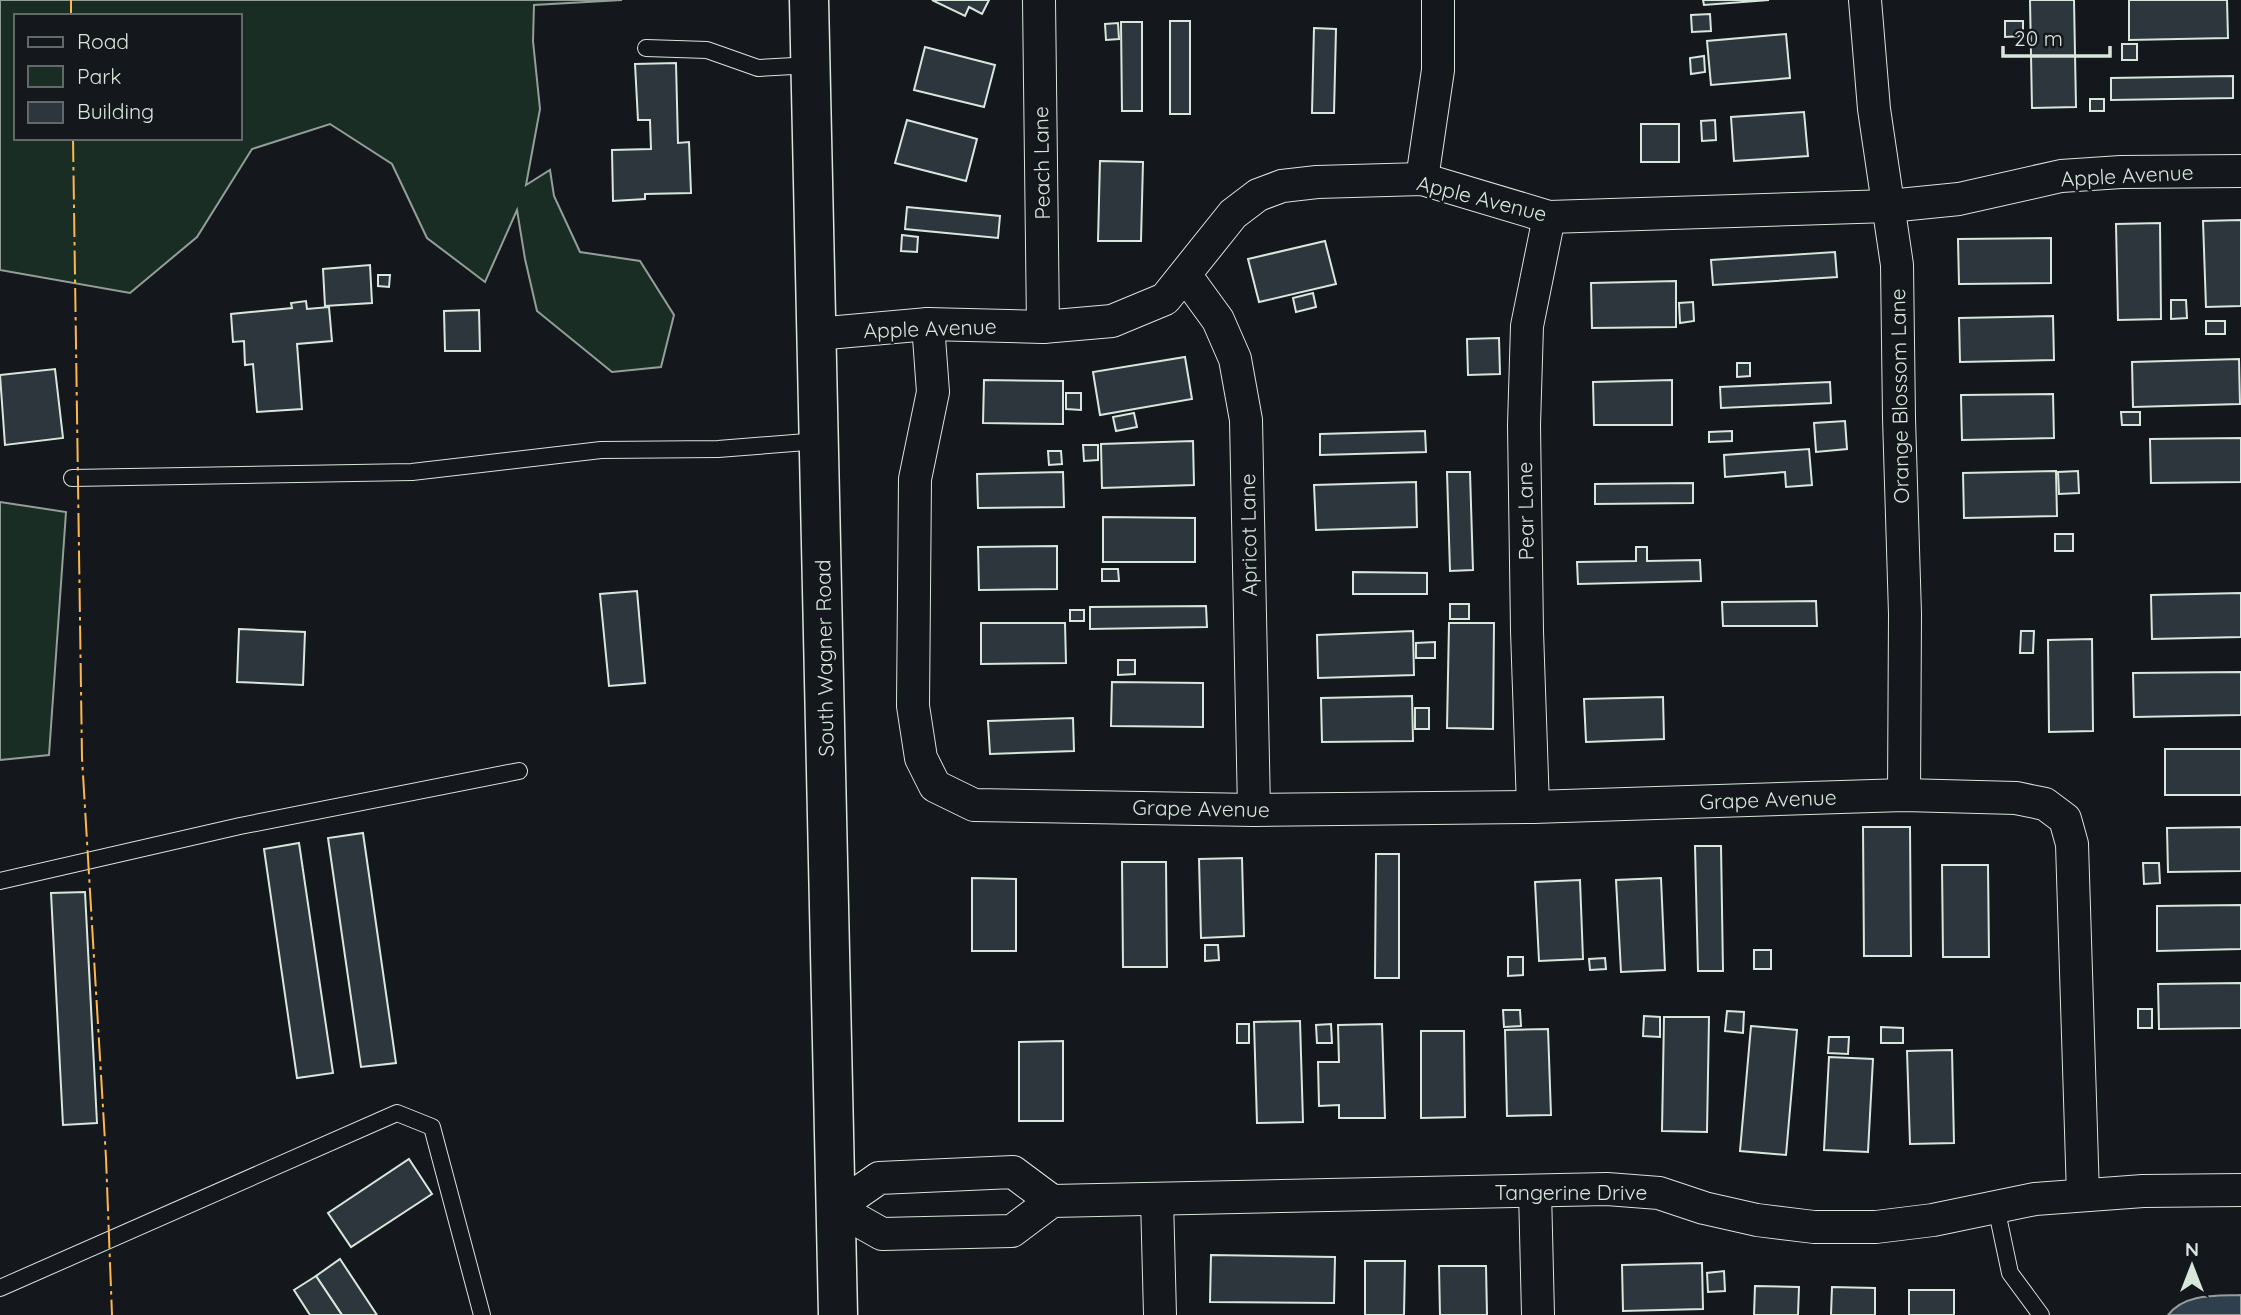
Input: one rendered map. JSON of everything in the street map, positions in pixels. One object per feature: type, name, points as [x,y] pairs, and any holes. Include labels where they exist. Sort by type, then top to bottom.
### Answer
[{"type":"main road","name":"South Wagner Road","points":[[809,0],[838,1315]]},
{"type":"street","name":"Peach Lane","points":[[1040,0],[1043,327]]},
{"type":"street","points":[[1422,179],[1438,70],[1438,0]]},
{"type":"street","name":"Orange Blossom Lane","points":[[1865,0],[1874,108],[1897,265],[1905,614],[1904,795]]},
{"type":"street","name":"Apple Avenue","points":[[816,334],[928,324],[1043,327],[1112,321],[1165,299],[1233,214],[1258,195],[1283,186],[1317,182],[1422,179],[1549,217],[1889,206],[1959,199],[2061,176],[2121,172],[2241,171]]},
{"type":"street","name":"Pear Lane","points":[[1533,807],[1527,631],[1527,326],[1549,217]]},
{"type":"street","name":"Apricot Lane","points":[[1186,276],[1218,320],[1235,359],[1246,421],[1254,810]]},
{"type":"street","name":"Grape Avenue","points":[[928,324],[933,392],[915,480],[913,706],[921,758],[936,786],[974,805],[1254,810],[1533,807],[1904,795],[2015,799],[2045,804],[2065,818],[2072,845],[2083,1195]]},
{"type":"street","points":[[1013,1172],[1052,1201],[1012,1231],[882,1234],[836,1208],[878,1178],[1013,1172]]},
{"type":"street","name":"Tangerine Drive","points":[[1052,1201],[1607,1189],[1659,1193],[1704,1208],[1758,1220],[1814,1227],[1876,1227],[1933,1220],[2035,1199],[2083,1195]]},
{"type":"street","points":[[2083,1195],[2143,1191],[2241,1190]]},
{"type":"street","points":[[1535,1191],[1538,1315]]},
{"type":"street","points":[[1157,1199],[1160,1315]]},
{"type":"lane","points":[[646,48],[707,50],[758,68],[811,65]]},
{"type":"lane","points":[[72,478],[412,472],[601,450],[718,449],[819,441]]},
{"type":"lane","points":[[0,881],[240,826],[519,771]]},
{"type":"lane","points":[[0,1288],[397,1113],[432,1127],[482,1315]]},
{"type":"lane","points":[[1996,1207],[2010,1273],[2041,1315]]},
{"type":"green space","points":[[0,0],[622,0],[534,5],[533,41],[540,109],[526,185],[550,170],[554,196],[580,252],[640,261],[674,315],[661,367],[612,372],[537,311],[517,210],[485,282],[427,238],[392,164],[330,124],[252,149],[197,237],[130,293],[0,270]]},
{"type":"green space","points":[[0,502],[66,512],[49,755],[0,760]]},
{"type":"water","points":[[2241,1295],[2241,1315],[2168,1315],[2192,1299]]},
{"type":"building","points":[[932,0],[989,0],[982,14],[969,7],[965,16]]},
{"type":"building","points":[[1703,0],[1769,0],[1704,5]]},
{"type":"building","points":[[2030,0],[2074,0],[2076,107],[2032,108]]},
{"type":"building","points":[[2129,0],[2227,0],[2228,38],[2129,40]]},
{"type":"building","points":[[1710,14],[1711,31],[1692,32],[1691,15]]},
{"type":"building","points":[[1170,21],[1190,21],[1190,114],[1170,114]]},
{"type":"building","points":[[2005,21],[2023,21],[2023,36],[2005,37]]},
{"type":"building","points":[[1121,22],[1142,22],[1142,111],[1122,111]]},
{"type":"building","points":[[1118,23],[1119,39],[1106,40],[1105,24]]},
{"type":"building","points":[[1314,28],[1336,29],[1334,113],[1312,113]]},
{"type":"building","points":[[1786,34],[1790,78],[1711,85],[1707,41]]},
{"type":"building","points":[[2122,44],[2137,44],[2137,60],[2122,60]]},
{"type":"building","points":[[925,47],[995,65],[984,107],[914,90]]},
{"type":"building","points":[[1704,56],[1705,72],[1691,74],[1690,58]]},
{"type":"building","points":[[676,63],[678,143],[689,142],[691,193],[645,194],[645,199],[613,201],[612,150],[651,149],[650,120],[638,120],[635,64]]},
{"type":"building","points":[[2233,76],[2233,98],[2111,100],[2111,78]]},
{"type":"building","points":[[2090,99],[2104,99],[2104,111],[2090,111]]},
{"type":"building","points":[[1804,112],[1808,156],[1734,161],[1731,117]]},
{"type":"building","points":[[907,120],[977,139],[966,181],[895,163]]},
{"type":"building","points":[[1715,120],[1716,140],[1702,141],[1701,121]]},
{"type":"building","points":[[1641,124],[1679,124],[1679,162],[1641,162]]},
{"type":"building","points":[[1100,161],[1143,162],[1141,241],[1098,241]]},
{"type":"building","points":[[907,207],[1000,216],[998,238],[905,229]]},
{"type":"building","points":[[2241,220],[2241,306],[2206,307],[2203,221]]},
{"type":"building","points":[[2160,223],[2161,319],[2118,320],[2116,224]]},
{"type":"building","points":[[902,235],[918,237],[917,252],[901,251]]},
{"type":"building","points":[[2051,238],[2051,283],[1959,284],[1958,239]]},
{"type":"building","points":[[1325,241],[1336,284],[1259,302],[1248,259]]},
{"type":"building","points":[[1835,252],[1837,277],[1713,285],[1711,260]]},
{"type":"building","points":[[370,265],[372,303],[325,306],[323,269]]},
{"type":"building","points":[[378,275],[390,275],[389,287],[378,286]]},
{"type":"building","points":[[1676,281],[1676,327],[1592,328],[1591,283]]},
{"type":"building","points":[[1313,293],[1316,307],[1296,312],[1293,298]]},
{"type":"building","points":[[2171,300],[2186,300],[2187,318],[2171,319]]},
{"type":"building","points":[[306,301],[307,309],[329,307],[332,341],[297,344],[302,409],[257,412],[253,364],[245,365],[244,341],[233,342],[231,314],[292,308],[291,303]]},
{"type":"building","points":[[1693,302],[1694,321],[1680,323],[1679,303]]},
{"type":"building","points":[[479,310],[480,351],[445,351],[444,311]]},
{"type":"building","points":[[2053,316],[2054,360],[1960,362],[1959,318]]},
{"type":"building","points":[[2206,321],[2225,321],[2225,334],[2206,334]]},
{"type":"building","points":[[1499,338],[1500,374],[1468,375],[1467,339]]},
{"type":"building","points":[[1185,357],[1192,399],[1100,415],[1093,372]]},
{"type":"building","points":[[2239,359],[2240,404],[2133,407],[2132,362]]},
{"type":"building","points":[[1737,363],[1750,363],[1750,376],[1737,377]]},
{"type":"building","points":[[55,369],[63,438],[5,445],[0,375]]},
{"type":"building","points":[[984,380],[1063,381],[1063,424],[983,423]]},
{"type":"building","points":[[1672,380],[1672,425],[1594,425],[1593,382]]},
{"type":"building","points":[[1830,382],[1831,403],[1721,408],[1720,387]]},
{"type":"building","points":[[1066,393],[1081,393],[1081,410],[1066,409]]},
{"type":"building","points":[[2053,394],[2054,438],[1962,440],[1961,395]]},
{"type":"building","points":[[2121,412],[2140,412],[2140,425],[2122,425]]},
{"type":"building","points":[[1134,413],[1137,427],[1116,431],[1113,417]]},
{"type":"building","points":[[1845,421],[1847,449],[1816,452],[1814,423]]},
{"type":"building","points":[[1425,431],[1426,452],[1320,455],[1320,434]]},
{"type":"building","points":[[1732,431],[1732,441],[1709,442],[1709,432]]},
{"type":"building","points":[[2241,438],[2241,482],[2151,483],[2150,439]]},
{"type":"building","points":[[1193,441],[1194,485],[1102,488],[1101,444]]},
{"type":"building","points":[[1083,445],[1098,445],[1098,460],[1084,461]]},
{"type":"building","points":[[1809,449],[1812,485],[1786,487],[1785,472],[1725,477],[1724,455]]},
{"type":"building","points":[[1048,451],[1061,451],[1062,464],[1049,465]]},
{"type":"building","points":[[2056,471],[2057,516],[1964,518],[1963,473]]},
{"type":"building","points":[[2078,471],[2079,493],[2059,494],[2058,472]]},
{"type":"building","points":[[1063,472],[1064,507],[978,508],[977,474]]},
{"type":"building","points":[[1447,472],[1470,472],[1473,570],[1450,571]]},
{"type":"building","points":[[1416,482],[1417,527],[1316,530],[1314,485]]},
{"type":"building","points":[[1693,483],[1693,503],[1595,504],[1595,484]]},
{"type":"building","points":[[1103,517],[1195,518],[1195,562],[1103,562]]},
{"type":"building","points":[[2055,534],[2073,534],[2073,551],[2055,551]]},
{"type":"building","points":[[1057,546],[1057,589],[979,590],[978,547]]},
{"type":"building","points":[[1636,547],[1647,547],[1647,561],[1700,560],[1701,581],[1578,584],[1577,562],[1636,561]]},
{"type":"building","points":[[1102,569],[1118,569],[1119,581],[1102,581]]},
{"type":"building","points":[[1353,572],[1427,573],[1427,594],[1353,594]]},
{"type":"building","points":[[637,591],[645,683],[609,686],[600,594]]},
{"type":"building","points":[[2241,593],[2241,637],[2152,639],[2151,595]]},
{"type":"building","points":[[1816,601],[1817,626],[1723,626],[1722,602]]},
{"type":"building","points":[[1450,604],[1469,604],[1469,619],[1450,619]]},
{"type":"building","points":[[1206,606],[1207,627],[1090,629],[1090,607]]},
{"type":"building","points":[[1070,610],[1084,610],[1084,621],[1070,621]]},
{"type":"building","points":[[981,623],[1065,623],[1066,663],[981,664]]},
{"type":"building","points":[[1449,623],[1494,623],[1493,729],[1447,728]]},
{"type":"building","points":[[239,629],[305,632],[303,685],[237,682]]},
{"type":"building","points":[[1413,631],[1414,675],[1318,678],[1317,635]]},
{"type":"building","points":[[2021,631],[2034,631],[2033,653],[2020,653]]},
{"type":"building","points":[[2092,639],[2093,731],[2049,732],[2048,640]]},
{"type":"building","points":[[1435,642],[1435,658],[1416,658],[1416,643]]},
{"type":"building","points":[[1118,660],[1135,660],[1135,674],[1118,675]]},
{"type":"building","points":[[2241,672],[2241,715],[2134,717],[2133,673]]},
{"type":"building","points":[[1112,682],[1203,683],[1203,727],[1111,726]]},
{"type":"building","points":[[1412,696],[1413,741],[1322,742],[1321,698]]},
{"type":"building","points":[[1663,697],[1664,739],[1586,742],[1584,699]]},
{"type":"building","points":[[1415,708],[1429,708],[1429,729],[1415,729]]},
{"type":"building","points":[[1073,718],[1074,751],[990,754],[988,721]]},
{"type":"building","points":[[2165,749],[2241,749],[2241,795],[2165,795]]},
{"type":"building","points":[[1863,827],[1910,827],[1911,956],[1864,956]]},
{"type":"building","points":[[2241,827],[2241,871],[2168,872],[2167,828]]},
{"type":"building","points":[[363,833],[396,1063],[361,1067],[328,838]]},
{"type":"building","points":[[299,843],[333,1073],[297,1078],[264,849]]},
{"type":"building","points":[[1695,846],[1721,846],[1723,971],[1698,971]]},
{"type":"building","points":[[1376,854],[1399,854],[1399,978],[1375,978]]},
{"type":"building","points":[[1242,858],[1244,936],[1201,938],[1199,859]]},
{"type":"building","points":[[1122,862],[1166,862],[1167,967],[1123,967]]},
{"type":"building","points":[[2143,863],[2159,863],[2160,883],[2144,884]]},
{"type":"building","points":[[1942,865],[1988,865],[1989,957],[1943,957]]},
{"type":"building","points":[[972,878],[1016,879],[1016,951],[972,951]]},
{"type":"building","points":[[1661,878],[1665,970],[1621,972],[1616,880]]},
{"type":"building","points":[[1580,880],[1583,959],[1539,961],[1535,882]]},
{"type":"building","points":[[85,892],[97,1123],[63,1125],[51,893]]},
{"type":"building","points":[[2241,905],[2241,949],[2157,951],[2157,906]]},
{"type":"building","points":[[1205,945],[1218,945],[1219,960],[1205,961]]},
{"type":"building","points":[[1754,950],[1771,950],[1771,969],[1754,969]]},
{"type":"building","points":[[1508,957],[1523,957],[1523,975],[1508,976]]},
{"type":"building","points":[[1605,958],[1606,969],[1590,970],[1589,959]]},
{"type":"building","points":[[2241,983],[2241,1028],[2159,1029],[2158,984]]},
{"type":"building","points":[[2138,1009],[2152,1009],[2152,1028],[2138,1028]]},
{"type":"building","points":[[1503,1010],[1520,1010],[1521,1026],[1504,1027]]},
{"type":"building","points":[[1727,1011],[1744,1012],[1743,1033],[1725,1031]]},
{"type":"building","points":[[1644,1016],[1660,1017],[1660,1037],[1643,1036]]},
{"type":"building","points":[[1664,1017],[1709,1017],[1707,1132],[1662,1131]]},
{"type":"building","points":[[1300,1021],[1303,1122],[1257,1123],[1254,1022]]},
{"type":"building","points":[[1237,1024],[1249,1024],[1249,1043],[1237,1043]]},
{"type":"building","points":[[1331,1024],[1332,1043],[1317,1043],[1316,1025]]},
{"type":"building","points":[[1382,1024],[1385,1118],[1339,1118],[1339,1105],[1319,1106],[1318,1062],[1339,1062],[1338,1025]]},
{"type":"building","points":[[1751,1026],[1797,1030],[1786,1155],[1740,1151]]},
{"type":"building","points":[[1881,1027],[1903,1028],[1903,1043],[1881,1043]]},
{"type":"building","points":[[1548,1029],[1551,1115],[1507,1116],[1505,1030]]},
{"type":"building","points":[[1421,1031],[1464,1031],[1465,1117],[1421,1118]]},
{"type":"building","points":[[1829,1037],[1849,1037],[1848,1054],[1828,1053]]},
{"type":"building","points":[[1063,1041],[1063,1121],[1019,1121],[1019,1042]]},
{"type":"building","points":[[1952,1050],[1954,1143],[1910,1144],[1907,1051]]},
{"type":"building","points":[[1829,1057],[1873,1059],[1868,1152],[1824,1150]]},
{"type":"building","points":[[409,1159],[432,1194],[351,1247],[328,1213]]},
{"type":"building","points":[[1211,1255],[1335,1257],[1334,1303],[1210,1302]]},
{"type":"building","points":[[340,1259],[377,1315],[342,1315],[316,1276]]},
{"type":"building","points":[[1365,1261],[1405,1261],[1404,1315],[1365,1315]]},
{"type":"building","points":[[1702,1263],[1703,1309],[1623,1311],[1622,1265]]},
{"type":"building","points":[[1439,1266],[1486,1266],[1487,1315],[1440,1315]]},
{"type":"building","points":[[1724,1271],[1725,1291],[1708,1292],[1707,1273]]},
{"type":"building","points":[[316,1276],[342,1315],[310,1315],[294,1290]]},
{"type":"building","points":[[1755,1286],[1799,1287],[1798,1315],[1754,1315]]},
{"type":"building","points":[[1832,1287],[1875,1288],[1875,1315],[1831,1315]]},
{"type":"building","points":[[1909,1290],[1954,1290],[1954,1315],[1909,1315]]},
{"type":"power","points":[[71,0],[71,14]]},
{"type":"power","points":[[73,140],[82,758],[106,1158],[112,1315]]}]
